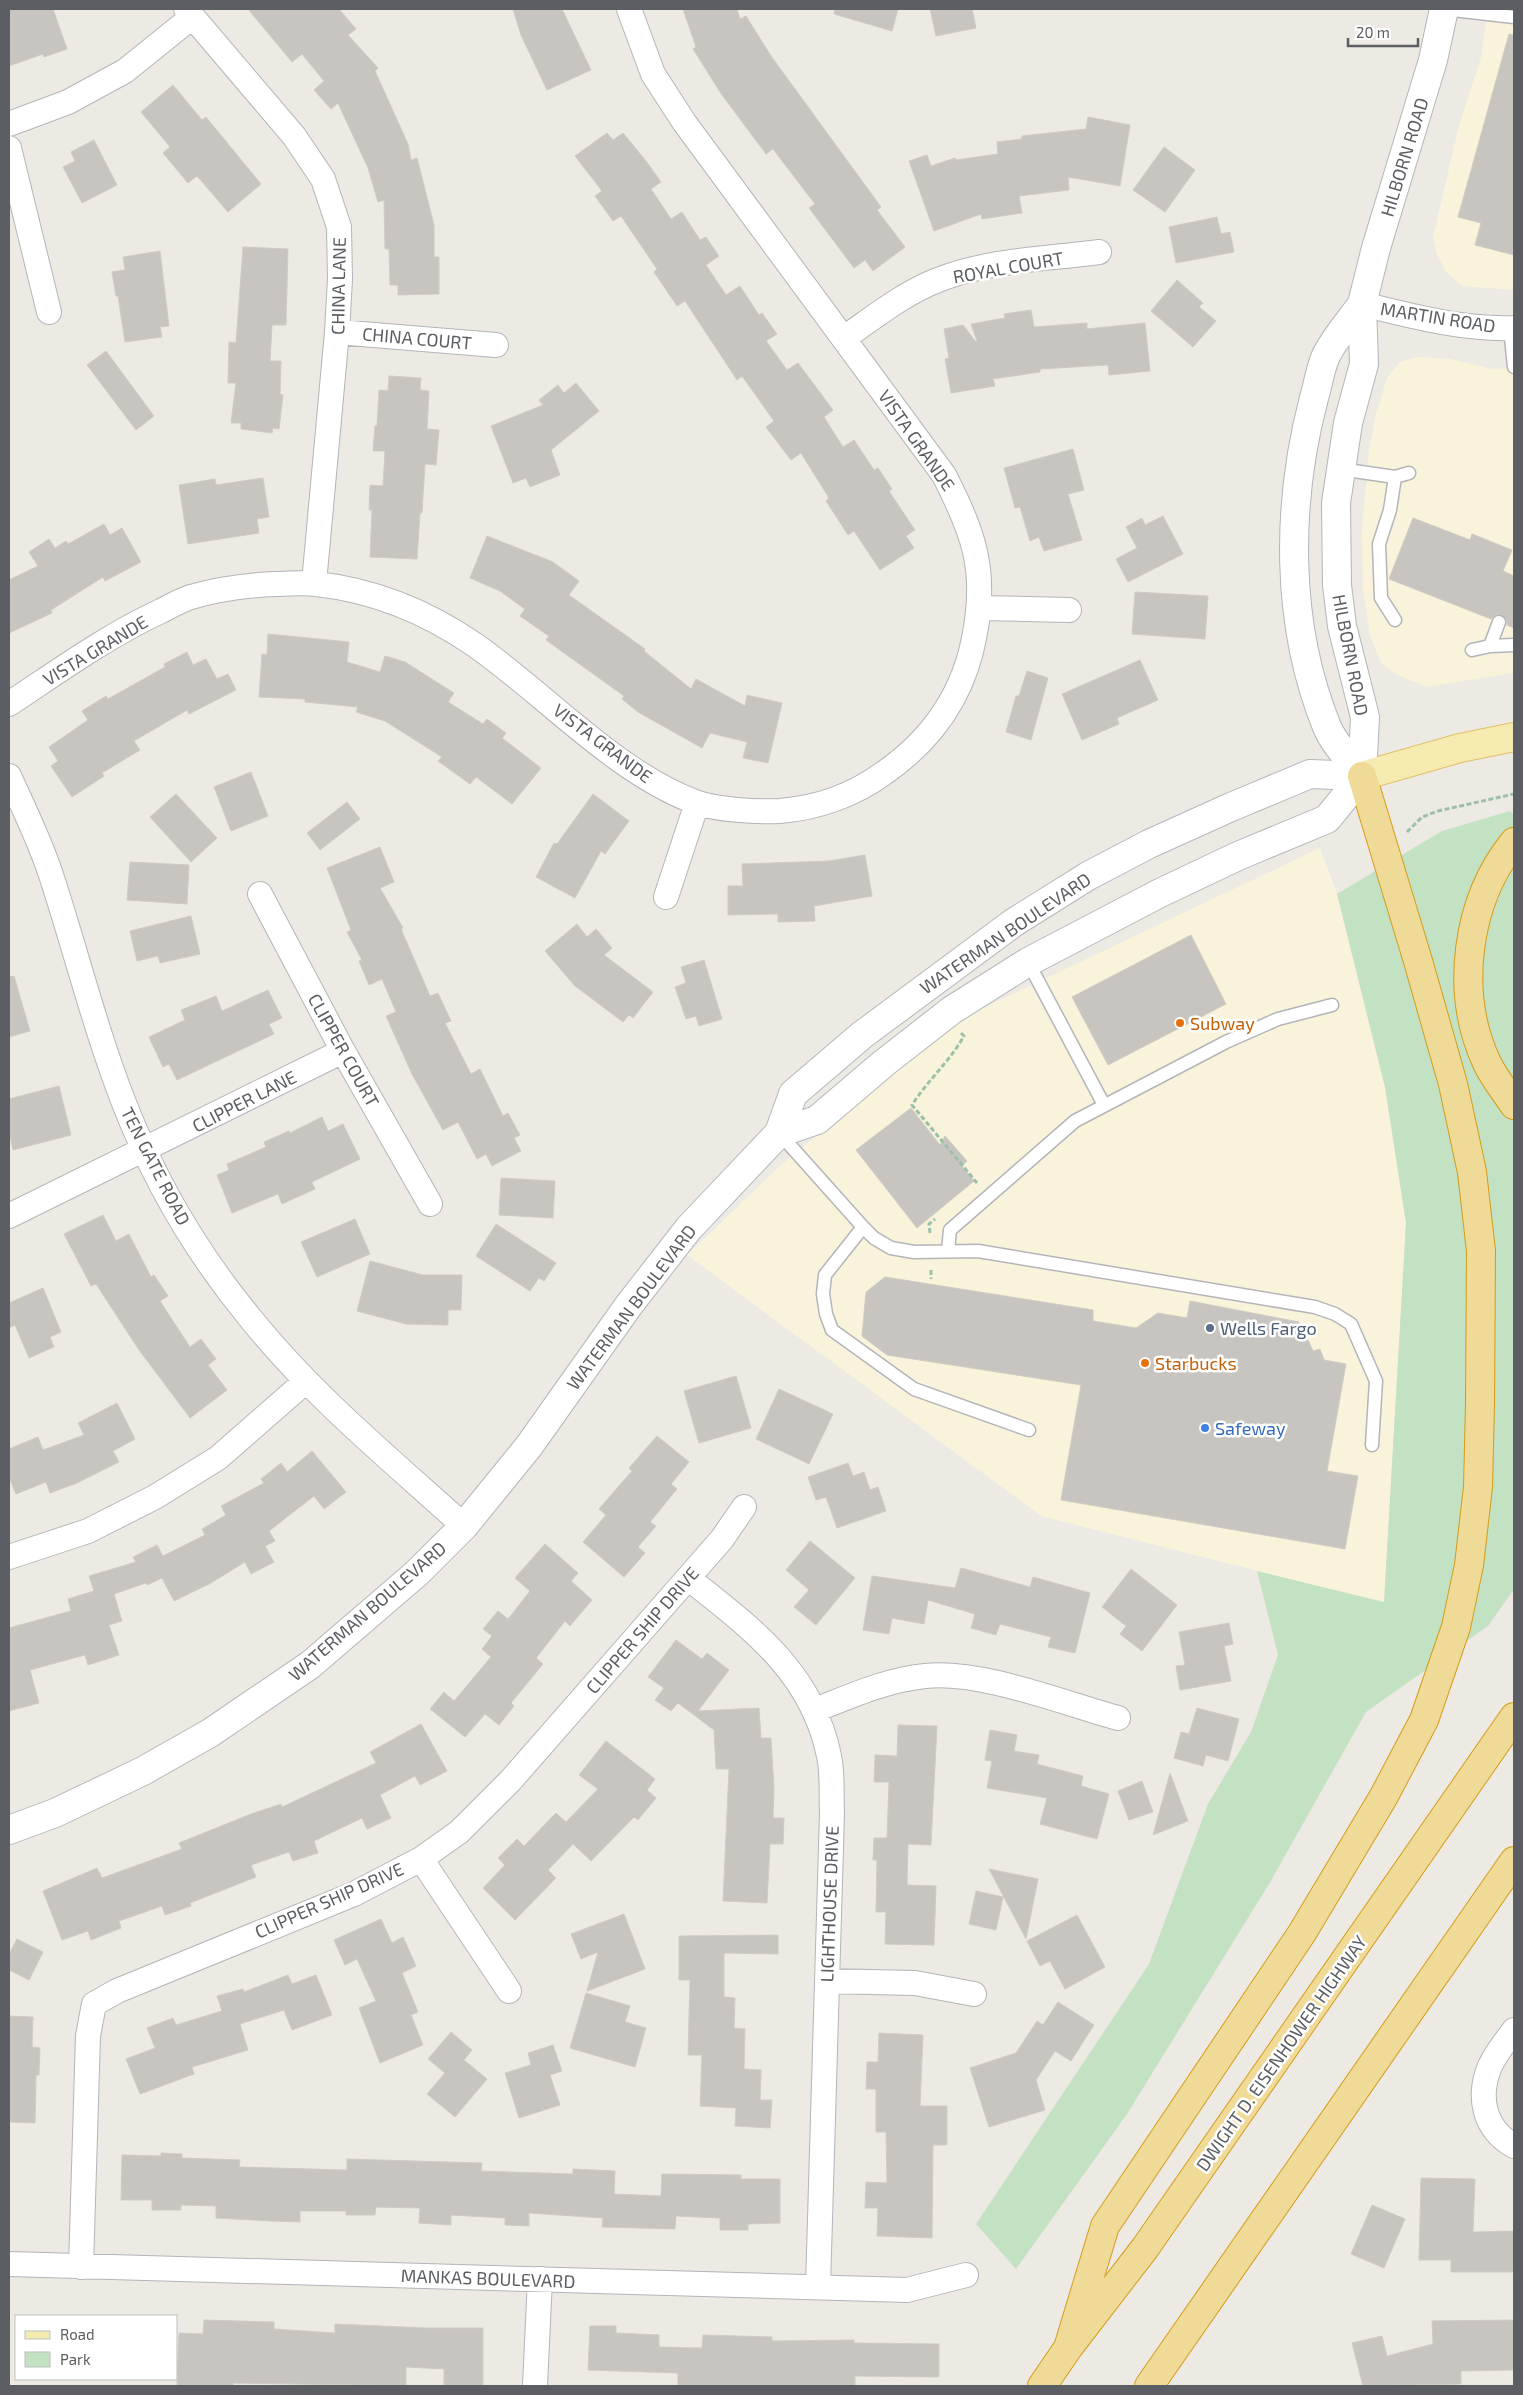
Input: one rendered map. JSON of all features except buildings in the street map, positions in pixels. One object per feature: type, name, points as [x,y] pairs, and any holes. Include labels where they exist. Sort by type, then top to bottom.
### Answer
[{"type":"highway","points":[[1068,2348],[1105,2226],[1302,1933],[1384,1796],[1424,1720],[1456,1627],[1469,1565],[1478,1488],[1480,1396],[1481,1251],[1472,1172],[1432,1008],[1362,776]]},
{"type":"highway","points":[[1514,842],[1498,862],[1476,915],[1467,964],[1472,1016],[1487,1063],[1514,1105]]},
{"type":"highway","name":"DWIGHT D. EISENHOWER HIGHWAY","points":[[1042,2386],[1068,2348],[1151,2240],[1514,1717]]},
{"type":"highway","points":[[1149,2386],[1514,1861]]},
{"type":"main road","name":"HILBORN ROAD","points":[[1362,776],[1365,717],[1348,654],[1336,585],[1336,503],[1348,423],[1364,364],[1362,304],[1376,248],[1433,60],[1444,9]]},
{"type":"main road","name":"HILBORN ROAD","points":[[1362,304],[1326,356],[1300,463],[1294,549],[1300,623],[1312,680],[1327,729],[1362,776]]},
{"type":"main road","name":"WATERMAN BOULEVARD","points":[[9,1830],[55,1813],[143,1771],[210,1733],[310,1665],[417,1573],[464,1526],[529,1446],[629,1305],[688,1228],[779,1133],[793,1094],[862,1035],[1005,928],[1088,876],[1215,814],[1310,774],[1362,776],[1460,748],[1514,737]]},
{"type":"main road","name":"WATERMAN BOULEVARD","points":[[779,1133],[817,1120],[884,1063],[952,1010],[1028,962],[1160,892],[1238,856],[1327,819],[1362,776]]},
{"type":"street","name":"VISTA GRANDE","points":[[9,704],[125,628],[190,597],[254,585],[314,583],[378,596],[429,617],[475,645],[645,778],[697,803],[757,812],[789,810],[820,804],[872,782],[913,750],[935,727],[952,702],[972,653],[980,608],[976,550],[967,519],[944,475],[684,122],[653,74],[629,9]]},
{"type":"street","points":[[9,124],[68,102],[125,70],[189,13]]},
{"type":"street","name":"CHINA LANE","points":[[189,13],[294,136],[323,179],[339,227],[338,332],[314,583]]},
{"type":"street","points":[[9,148],[49,312]]},
{"type":"street","name":"ROYAL COURT","points":[[844,338],[893,304],[937,280],[982,268],[1099,252]]},
{"type":"street","name":"MARTIN ROAD","points":[[1362,304],[1416,317],[1512,328]]},
{"type":"street","name":"CHINA COURT","points":[[338,332],[496,345]]},
{"type":"street","points":[[980,608],[1068,610]]},
{"type":"street","name":"TEN GATE ROAD","points":[[9,776],[32,824],[50,874],[124,1104],[170,1201],[210,1264],[250,1319],[306,1381],[464,1526]]},
{"type":"street","points":[[666,897],[697,803]]},
{"type":"street","name":"CLIPPER COURT","points":[[260,894],[344,1052],[430,1204]]},
{"type":"street","name":"CLIPPER LANE","points":[[9,1216],[344,1052]]},
{"type":"street","points":[[9,1557],[88,1531],[155,1497],[218,1458],[306,1381]]},
{"type":"street","name":"CLIPPER SHIP DRIVE","points":[[81,2266],[88,2036],[94,2004],[117,1991],[354,1894],[421,1859],[459,1832],[511,1780],[722,1539],[744,1507]]},
{"type":"street","name":"LIGHTHOUSE DRIVE","points":[[688,1578],[753,1629],[791,1670],[816,1710],[830,1757],[832,1813],[818,2287]]},
{"type":"street","points":[[816,1710],[880,1684],[926,1676],[980,1679],[1118,1718]]},
{"type":"street","points":[[421,1859],[509,1990]]},
{"type":"street","points":[[827,1981],[915,1983],[974,1994]]},
{"type":"street","points":[[1514,2030],[1490,2065],[1482,2090],[1486,2117],[1502,2139],[1514,2146]]},
{"type":"street","name":"MANKAS BOULEVARD","points":[[9,2264],[907,2290],[966,2276]]},
{"type":"street","points":[[535,2386],[540,2279]]},
{"type":"lane","points":[[1444,9],[1514,17]]},
{"type":"lane","points":[[1512,328],[1514,367]]},
{"type":"lane","points":[[1340,469],[1395,477],[1409,473]]},
{"type":"lane","points":[[1395,477],[1390,510],[1379,544],[1381,598],[1395,620]]},
{"type":"lane","points":[[1490,646],[1500,622]]},
{"type":"lane","points":[[1472,650],[1490,646],[1514,645]]},
{"type":"lane","points":[[1028,962],[1104,1105]]},
{"type":"lane","points":[[948,1251],[950,1230],[1075,1121],[1226,1042],[1278,1019],[1332,1005]]},
{"type":"lane","points":[[779,1133],[863,1227],[874,1238],[891,1248],[914,1252],[978,1251],[1315,1307],[1335,1314],[1351,1324],[1376,1381],[1372,1445]]},
{"type":"lane","points":[[863,1227],[825,1276],[823,1294],[826,1314],[832,1330],[914,1388],[1029,1430]]},
{"type":"path","points":[[1407,832],[1422,817],[1430,814],[1514,794]]},
{"type":"path","points":[[960,1032],[964,1036],[957,1049],[924,1086],[912,1105],[978,1182],[971,1188]]},
{"type":"path","points":[[931,1279],[930,1224],[936,1218]]},
{"type":"shaded area","points":[[1488,9],[1514,9],[1514,289],[1512,290],[1463,286],[1447,273],[1437,255],[1433,238],[1458,129],[1481,57]]},
{"type":"shaded area","points":[[1417,357],[1451,359],[1492,369],[1514,368],[1514,673],[1426,687],[1398,675],[1382,664],[1370,636],[1363,589],[1362,528],[1369,450],[1376,414],[1387,378],[1400,362]]},
{"type":"shaded area","points":[[1320,848],[1337,894],[1385,1087],[1406,1223],[1384,1603],[1041,1516],[687,1255],[781,1165],[952,1023]]},
{"type":"green space","points":[[1510,811],[1514,815],[1514,1589],[1488,1626],[1366,1712],[1269,1884],[1127,2114],[1016,2269],[976,2224],[1149,1964],[1208,1804],[1251,1732],[1278,1655],[1257,1571],[1384,1602],[1406,1223],[1385,1087],[1337,894],[1442,831]]},
{"type":"place","name":"Subway","points":[[1180,1023]]},
{"type":"place","name":"Wells Fargo","points":[[1210,1328]]},
{"type":"place","name":"Starbucks","points":[[1145,1363]]},
{"type":"place","name":"Safeway","points":[[1205,1428]]}]
